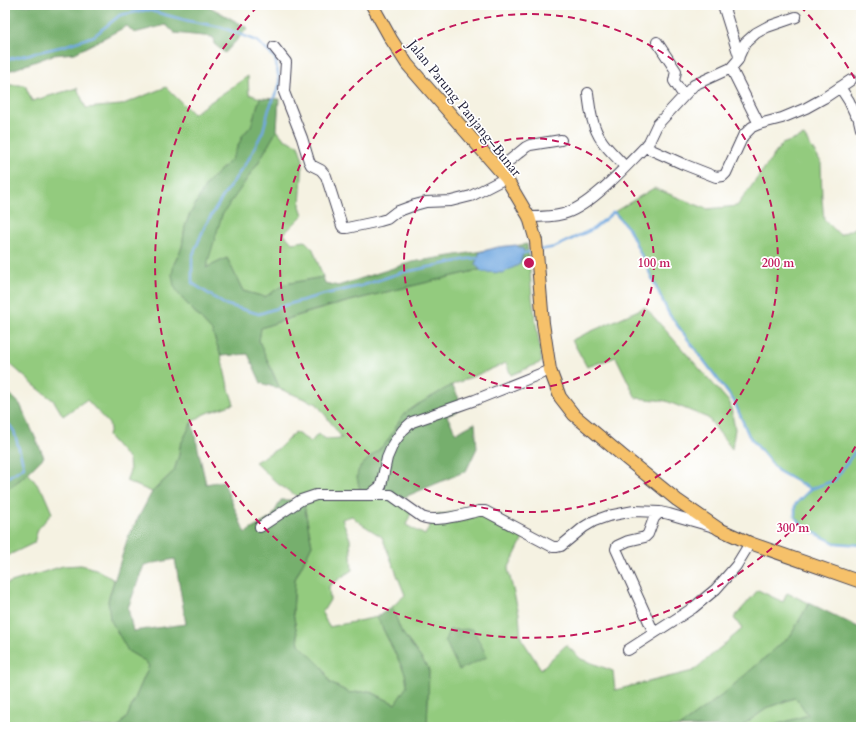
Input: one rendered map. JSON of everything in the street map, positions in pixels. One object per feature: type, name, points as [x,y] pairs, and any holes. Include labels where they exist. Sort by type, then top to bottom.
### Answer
[{"type":"main road","name":"Jalan Parung Panjang–Bunar","points":[[372,5],[390,40],[407,64],[502,174],[529,217],[536,241],[543,323],[550,370],[560,397],[574,415],[677,500],[719,529],[750,543],[861,582]]},
{"type":"street","points":[[723,5],[739,56]]},
{"type":"street","points":[[529,217],[564,214],[573,210],[600,191],[645,147],[649,142],[656,125],[694,85],[731,68],[738,60],[745,43],[756,33],[767,27],[796,17]]},
{"type":"street","points":[[657,42],[676,71],[674,81],[684,96]]},
{"type":"street","points":[[274,47],[286,62],[284,92],[302,138],[309,161],[311,165],[321,170],[326,176],[342,226],[344,228],[380,221],[396,212],[426,202],[451,201],[471,196],[502,174],[526,147],[561,140]]},
{"type":"street","points":[[731,68],[759,124]]},
{"type":"street","points":[[645,147],[716,177],[723,176],[726,173],[743,136],[752,127],[782,118],[806,108],[840,88],[850,80]]},
{"type":"street","points":[[840,88],[849,101],[855,114],[858,116],[861,129]]},
{"type":"street","points":[[588,93],[594,128],[602,142],[625,167]]},
{"type":"street","points":[[371,494],[381,486],[387,458],[393,444],[403,430],[412,422],[475,400],[550,370]]},
{"type":"street","points":[[260,527],[301,500],[316,495],[371,494],[391,495],[428,520],[485,511],[553,547],[560,546],[594,521],[608,516],[634,511],[660,512],[719,529]]},
{"type":"street","points":[[654,633],[616,549],[617,546],[628,541],[645,537],[648,534],[654,518],[660,512]]},
{"type":"street","points":[[628,650],[693,608],[716,588],[736,566],[750,543]]},
{"type":"green space","points":[[5,5],[185,5],[210,7],[248,28],[225,53],[214,44],[213,37],[174,33],[166,25],[134,33],[127,26],[75,53],[53,55],[12,70],[5,70]]},
{"type":"green space","points":[[248,76],[249,94],[260,98],[251,126],[243,135],[232,159],[207,183],[188,218],[182,247],[174,264],[180,296],[212,331],[221,356],[234,404],[204,414],[192,422],[180,446],[174,471],[152,492],[126,481],[130,471],[129,460],[108,436],[110,428],[109,424],[88,401],[86,400],[63,416],[54,401],[8,362],[5,356],[5,82],[9,85],[25,85],[32,101],[77,88],[86,108],[121,105],[166,87],[193,114]]},
{"type":"green space","points":[[260,98],[279,99],[277,130],[258,163],[222,215],[206,268],[227,258],[243,291],[265,297],[285,284],[323,277],[325,283],[338,286],[412,262],[527,244],[529,258],[312,311],[261,328],[259,341],[280,389],[261,383],[248,354],[221,356],[212,331],[180,296],[174,286],[172,275],[174,264],[182,247],[188,218],[207,183],[232,159],[243,135],[251,126]]},
{"type":"green space","points":[[277,130],[284,139],[298,145],[303,160],[300,206],[303,215],[284,234],[292,243],[305,241],[313,249],[323,277],[285,284],[265,297],[243,291],[227,258],[205,268],[222,215],[258,163]]},
{"type":"green space","points":[[804,136],[821,162],[824,219],[840,235],[861,225],[861,545],[835,543],[805,528],[795,517],[795,505],[811,489],[778,471],[749,436],[734,401],[669,314],[629,229],[614,212],[654,188],[707,209],[737,206],[782,144]]},
{"type":"green space","points":[[529,258],[532,297],[542,362],[511,375],[506,363],[452,385],[417,405],[403,415],[387,442],[362,465],[358,471],[413,508],[406,525],[425,535],[435,515],[480,508],[526,532],[508,569],[519,614],[521,638],[541,669],[566,645],[581,659],[613,671],[615,690],[693,671],[742,629],[734,618],[758,590],[783,602],[787,593],[809,603],[791,635],[721,696],[679,727],[427,727],[429,669],[401,631],[392,607],[405,595],[382,537],[352,516],[342,519],[350,539],[352,570],[329,586],[330,600],[322,613],[329,627],[377,617],[405,673],[408,686],[395,704],[369,691],[350,693],[330,683],[323,668],[299,644],[293,613],[295,579],[312,545],[303,500],[278,484],[255,462],[279,448],[295,432],[311,442],[318,434],[326,439],[342,438],[317,404],[280,389],[259,341],[261,328],[347,302]]},
{"type":"green space","points":[[645,307],[730,403],[735,429],[732,449],[708,418],[666,401],[636,398],[616,357],[587,367],[572,340]]},
{"type":"green space","points":[[452,385],[464,408],[447,416],[456,433],[475,423],[477,448],[466,471],[400,499],[360,491],[357,477],[358,471],[362,465],[387,442],[403,415],[417,405]]},
{"type":"green space","points":[[5,389],[20,404],[44,457],[28,473],[5,492]]},
{"type":"green space","points":[[192,422],[206,484],[223,481],[245,533],[272,517],[281,500],[303,500],[312,545],[295,579],[293,613],[299,644],[323,668],[330,683],[350,693],[369,691],[395,704],[407,686],[405,673],[377,617],[392,607],[401,631],[429,669],[427,727],[119,727],[127,717],[149,666],[145,661],[128,651],[110,619],[108,601],[128,537],[152,492],[174,471],[180,446]],"holes":[[[175,559],[186,624],[133,631],[128,608],[144,565]]]},
{"type":"green space","points":[[28,473],[43,492],[52,513],[38,529],[34,543],[5,557],[5,492]]},
{"type":"green space","points":[[81,565],[96,569],[114,580],[108,601],[128,651],[145,661],[149,666],[127,717],[119,727],[5,727],[5,584],[63,566]]},
{"type":"green space","points":[[809,603],[860,628],[861,627],[861,727],[772,727],[808,715],[797,699],[794,698],[769,707],[740,727],[679,727],[721,696],[791,635]]},
{"type":"green space","points":[[473,629],[487,657],[459,670],[445,640],[449,630]]},
{"type":"green space","points":[[794,698],[797,699],[809,715],[772,727],[740,727],[769,707]]},
{"type":"water","points":[[516,245],[524,250],[520,264],[503,273],[482,272],[475,264],[480,252],[498,247]]},
{"type":"waterway","points":[[5,60],[64,46],[94,36],[120,15],[147,10],[189,21],[221,27],[257,41],[275,58],[280,84],[269,109],[263,131],[250,157],[205,226],[192,257],[192,283],[224,304],[259,314],[321,295],[361,286],[400,273],[479,258]]},
{"type":"waterway","points":[[540,250],[555,247],[593,229],[614,212],[629,229],[669,314],[734,401],[749,436],[778,471],[811,489]]},
{"type":"waterway","points":[[520,254],[533,251]]},
{"type":"waterway","points":[[5,419],[14,431],[24,467],[5,479]]},
{"type":"waterway","points":[[861,443],[835,480],[811,489],[795,505],[795,517],[805,528],[835,543],[861,545]]}]
